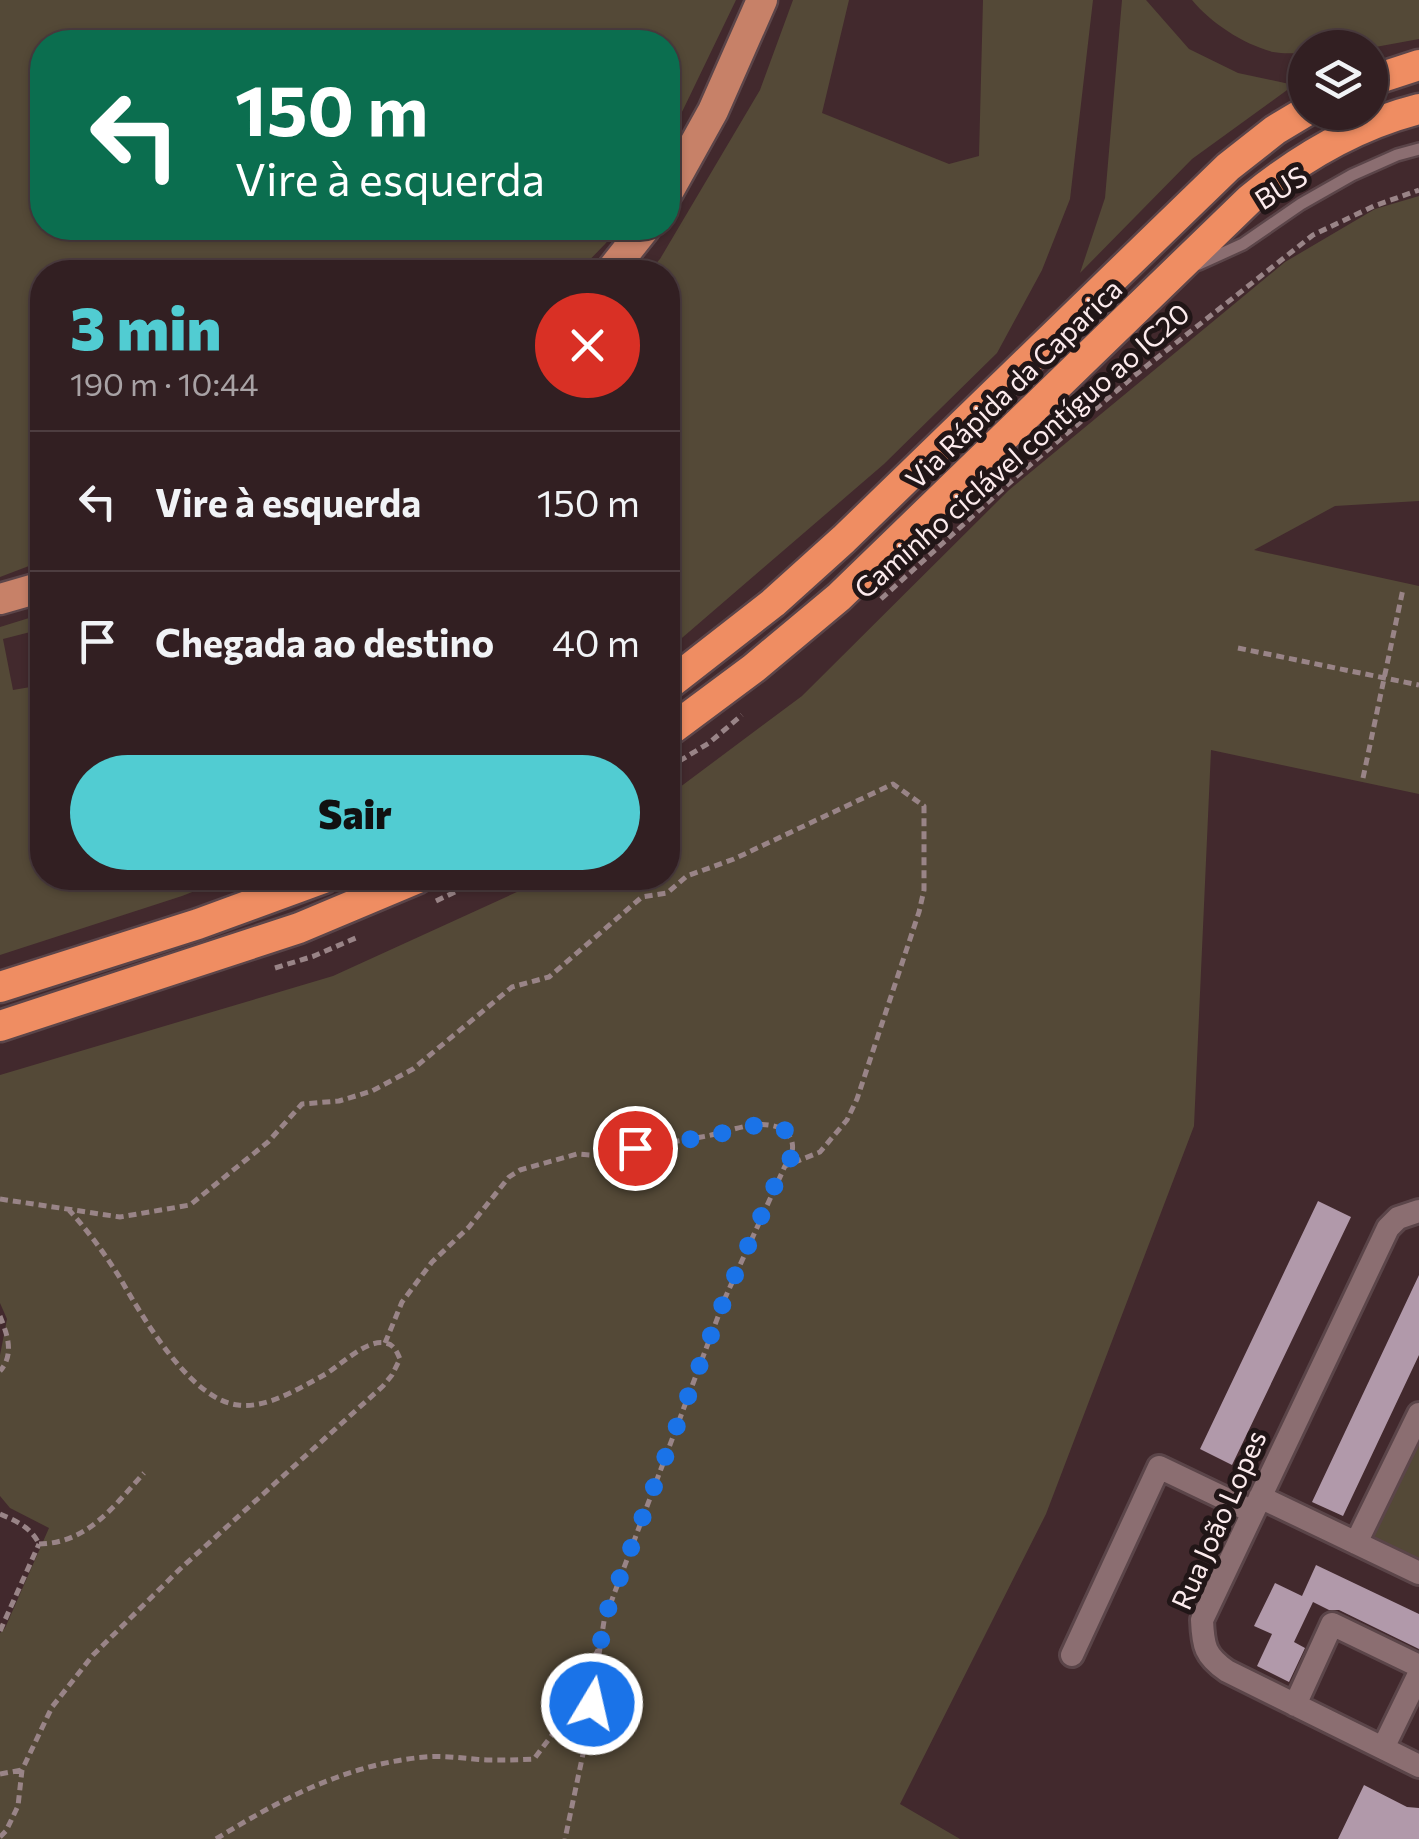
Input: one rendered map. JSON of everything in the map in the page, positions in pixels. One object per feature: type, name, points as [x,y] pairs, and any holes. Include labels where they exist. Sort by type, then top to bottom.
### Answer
[{"type":"highway","points":[[1388,75],[1419,65]]},
{"type":"highway","name":"Via Rápida da Caparica","points":[[680,723],[839,597],[1234,214],[1288,169],[1347,136],[1419,109]]},
{"type":"highway","name":"Via Rápida da Caparica","points":[[680,676],[773,604],[1228,167],[1288,122]]},
{"type":"highway","points":[[0,987],[292,890]]},
{"type":"highway","points":[[0,1026],[300,928],[390,890]]},
{"type":"main road","points":[[680,172],[730,76],[762,0]]},
{"type":"main road","points":[[620,260],[635,240]]},
{"type":"main road","points":[[0,600],[30,591]]},
{"type":"street","name":"Rua João Lopes","points":[[1419,1211],[1398,1218],[1388,1228],[1202,1620],[1203,1643],[1212,1660],[1227,1671],[1419,1766]]},
{"type":"street","points":[[1356,1543],[1419,1414]]},
{"type":"street","points":[[1072,1655],[1160,1467],[1356,1543],[1419,1573]]},
{"type":"street","points":[[1294,1704],[1332,1624],[1419,1666]]},
{"type":"street","points":[[1384,1748],[1419,1674]]},
{"type":"lane","name":"BUS","points":[[1172,276],[1243,244],[1352,175],[1419,149]]},
{"type":"path","name":"Caminho ciclável contíguo ao IC20","points":[[872,606],[1134,376],[1313,235],[1419,190]]},
{"type":"path","points":[[1363,778],[1403,589]]},
{"type":"path","points":[[1238,648],[1419,685]]},
{"type":"path","points":[[680,761],[709,743],[754,706]]},
{"type":"path","points":[[680,882],[893,784],[924,806],[924,890],[919,912],[857,1099],[847,1120],[820,1152],[786,1166]]},
{"type":"path","points":[[0,1199],[120,1217],[190,1205],[268,1142],[302,1104],[339,1101],[372,1091],[413,1070],[512,987],[549,977],[642,897],[671,890]]},
{"type":"path","points":[[385,1342],[402,1302],[432,1262],[469,1227],[499,1187],[520,1170],[577,1154],[710,1136],[761,1124],[774,1125],[791,1135],[792,1156],[725,1298],[604,1620],[587,1735],[565,1839]]},
{"type":"path","points":[[0,1837],[18,1806],[22,1770],[52,1707],[94,1655],[180,1569],[383,1386],[400,1358],[395,1348],[385,1342],[375,1344],[277,1398],[252,1406],[234,1405],[200,1386],[163,1346],[86,1229],[67,1208]]},
{"type":"path","points":[[0,1316],[9,1352],[0,1371]]},
{"type":"path","points":[[38,1544],[72,1539],[85,1531],[105,1516],[144,1473]]},
{"type":"path","points":[[0,1514],[21,1523],[38,1544],[0,1631]]},
{"type":"path","points":[[216,1839],[273,1804],[332,1778],[382,1762],[430,1756],[534,1759],[562,1724],[602,1641]]},
{"type":"path","points":[[0,1774],[22,1770]]},
{"type":"shaded area","points":[[0,0],[736,0],[680,116],[680,30],[30,30],[30,240],[608,240],[590,260],[30,260],[30,566],[0,577]]},
{"type":"shaded area","points":[[793,0],[849,0],[822,113],[949,164],[979,156],[983,0],[1093,0],[1070,199],[1042,270],[997,353],[884,464],[680,640],[680,260],[659,260],[671,240],[680,240],[680,225],[760,90]]},
{"type":"shaded area","points":[[1122,0],[1146,0],[1189,49],[1238,73],[1288,84],[1288,89],[1192,159],[1080,273],[1105,198]]},
{"type":"shaded area","points":[[1192,0],[1419,0],[1419,39],[1388,45],[1388,30],[1288,30],[1288,53],[1273,52],[1250,44],[1208,17]]},
{"type":"shaded area","points":[[1419,196],[1419,501],[1335,506],[1254,550],[1419,586],[1419,794],[1211,750],[1194,1126],[1046,1514],[900,1804],[960,1839],[0,1839],[0,1633],[49,1528],[10,1508],[0,1496],[0,1355],[7,1319],[0,1303],[0,1075],[333,976],[521,890],[680,890],[680,787],[802,696],[1009,490],[1285,262],[1375,209]]},
{"type":"shaded area","points":[[30,618],[30,632],[3,639],[13,690],[30,687],[30,890],[197,890],[0,955],[0,627]]},
{"type":"shaded area","points":[[1419,1441],[1419,1573],[1367,1548]]},
{"type":"building","points":[[1318,1201],[1351,1217],[1232,1465],[1200,1449]]},
{"type":"building","points":[[1419,1275],[1419,1355],[1343,1516],[1312,1502]]},
{"type":"building","points":[[1316,1565],[1419,1614],[1419,1649],[1339,1610],[1313,1602],[1294,1642],[1305,1648],[1289,1682],[1257,1666],[1272,1634],[1254,1626],[1275,1583],[1302,1596]]},
{"type":"building","points":[[1364,1785],[1407,1807],[1419,1808],[1419,1839],[1338,1839]]},
{"type":"route","points":[[592,1704],[604,1620],[725,1298],[792,1156],[794,1142],[782,1128],[761,1124],[635,1148]]}]
